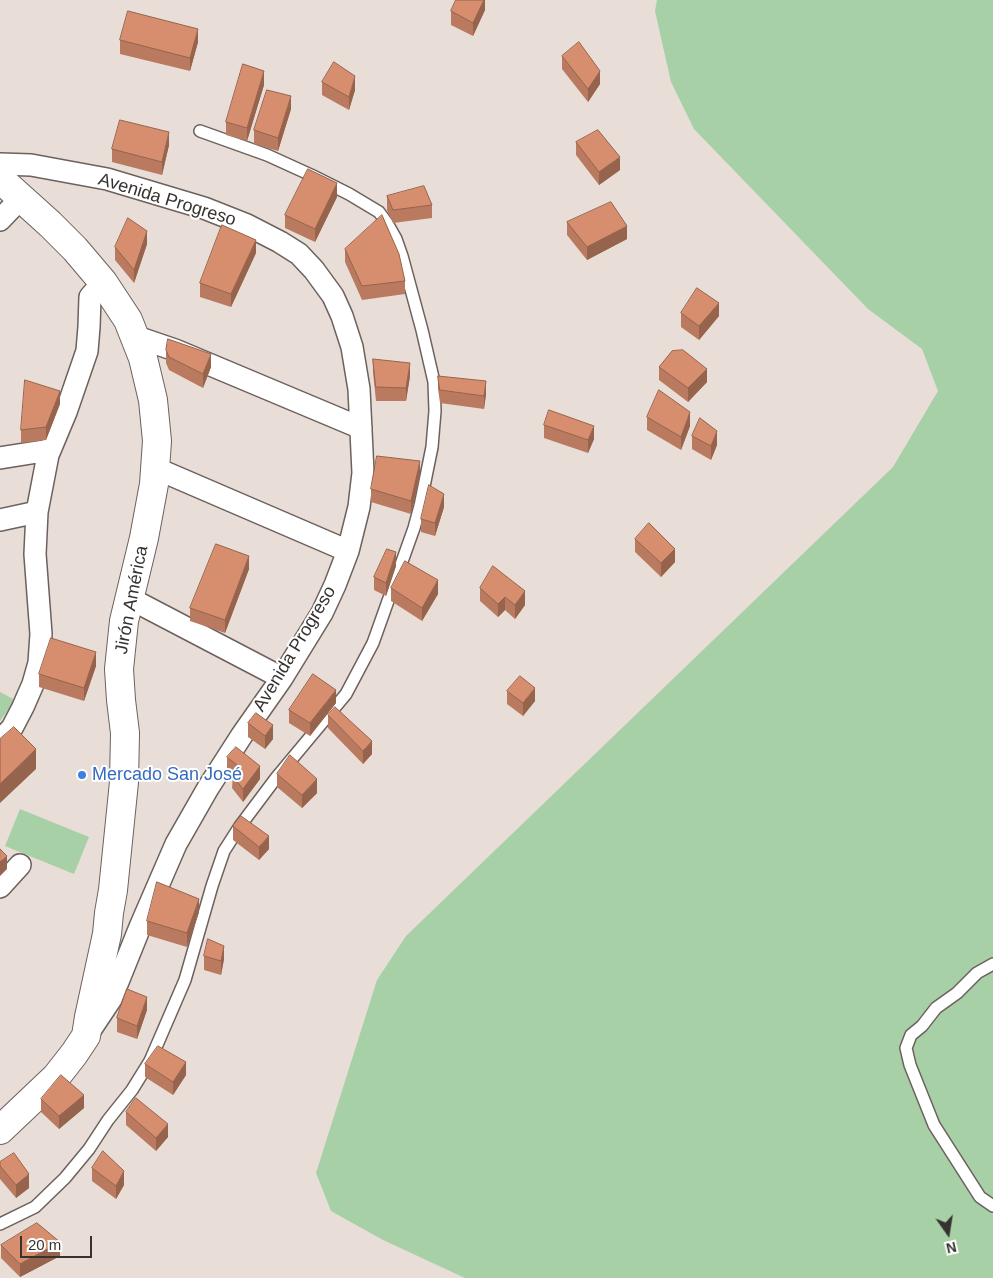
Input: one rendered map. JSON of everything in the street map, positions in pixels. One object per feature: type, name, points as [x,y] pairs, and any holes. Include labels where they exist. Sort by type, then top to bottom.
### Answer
[{"type":"street","name":"Avenida Progreso","points":[[0,164],[31,164],[107,179],[204,208],[247,225],[280,242],[299,254],[314,270],[333,296],[352,347],[358,389],[361,428],[361,490],[348,551],[335,585],[322,613],[282,678],[208,788],[176,844],[111,999],[86,1036]]},
{"type":"street","name":"Jirón América","points":[[0,179],[75,249],[103,282],[128,320],[143,358],[153,400],[158,442],[154,484],[144,538],[124,621],[119,669],[125,733],[124,782],[107,934],[86,1036],[56,1076],[0,1130]]},
{"type":"street","points":[[0,220],[21,198]]},
{"type":"street","points":[[0,741],[12,728],[23,707],[33,684],[39,663],[41,634],[35,554],[37,512],[48,455],[66,412],[87,352],[90,297],[103,282]]},
{"type":"street","points":[[134,336],[175,350],[361,428]]},
{"type":"street","points":[[0,458],[50,450]]},
{"type":"street","points":[[155,468],[348,551]]},
{"type":"street","points":[[0,520],[37,512]]},
{"type":"street","points":[[129,598],[282,678]]},
{"type":"street","points":[[0,887],[20,865]]},
{"type":"lane","points":[[0,1224],[35,1207],[65,1178],[89,1149],[108,1120],[132,1090],[150,1061],[185,980],[224,850],[276,778],[346,694],[373,643],[414,528],[432,447],[435,411],[434,382],[402,256],[396,239],[387,223],[378,212],[349,194],[311,175],[267,155],[200,131]]},
{"type":"lane","points":[[993,964],[977,973],[957,993],[936,1008],[922,1026],[911,1035],[906,1048],[910,1065],[934,1125],[980,1197],[993,1206]]},
{"type":"green space","points":[[657,0],[993,0],[993,1278],[465,1278],[383,1240],[331,1211],[316,1173],[377,980],[406,936],[893,467],[938,391],[922,349],[868,309],[694,129],[671,82],[655,11]]},
{"type":"green space","points":[[0,692],[15,700],[0,721]]},
{"type":"green space","points":[[20,809],[89,837],[74,874],[5,846]]},
{"type":"building","points":[[456,0],[484,0],[473,23],[451,11]]},
{"type":"building","points":[[128,11],[198,29],[190,58],[120,40]]},
{"type":"building","points":[[579,42],[600,71],[588,89],[562,56]]},
{"type":"building","points":[[334,62],[355,76],[349,97],[322,82]]},
{"type":"building","points":[[243,64],[264,71],[247,128],[226,122]]},
{"type":"building","points":[[267,90],[291,96],[278,138],[254,130]]},
{"type":"building","points":[[120,120],[169,132],[162,162],[112,149]]},
{"type":"building","points":[[598,130],[620,157],[599,172],[576,142]]},
{"type":"building","points":[[308,169],[337,183],[315,229],[285,215]]},
{"type":"building","points":[[424,186],[432,205],[393,210],[387,196]]},
{"type":"building","points":[[611,202],[627,226],[587,247],[567,222]]},
{"type":"building","points":[[382,215],[399,254],[405,281],[362,286],[345,249]]},
{"type":"building","points":[[128,218],[147,231],[134,270],[115,247]]},
{"type":"building","points":[[222,225],[256,240],[231,294],[200,283]]},
{"type":"building","points":[[697,288],[719,303],[699,326],[681,313]]},
{"type":"building","points":[[168,339],[211,354],[203,374],[169,357],[166,350]]},
{"type":"building","points":[[683,350],[707,369],[688,388],[659,367],[672,351]]},
{"type":"building","points":[[373,359],[410,363],[406,388],[376,387]]},
{"type":"building","points":[[438,376],[486,381],[484,396],[440,390]]},
{"type":"building","points":[[25,380],[60,391],[46,427],[21,430]]},
{"type":"building","points":[[659,390],[690,412],[681,437],[647,417]]},
{"type":"building","points":[[549,410],[594,426],[588,440],[544,425]]},
{"type":"building","points":[[700,418],[717,431],[711,446],[692,436]]},
{"type":"building","points":[[377,456],[420,461],[411,501],[371,489]]},
{"type":"building","points":[[429,485],[444,494],[435,523],[421,519]]},
{"type":"building","points":[[649,523],[675,549],[661,563],[635,539]]},
{"type":"building","points":[[216,544],[249,556],[225,620],[190,608]]},
{"type":"building","points":[[387,549],[396,552],[386,583],[374,577]]},
{"type":"building","points":[[405,561],[438,580],[422,608],[391,588]]},
{"type":"building","points":[[493,566],[525,591],[515,605],[505,597],[498,604],[480,588]]},
{"type":"building","points":[[51,638],[96,652],[84,688],[39,674]]},
{"type":"building","points":[[313,674],[336,690],[310,723],[289,710]]},
{"type":"building","points":[[520,676],[535,688],[523,703],[507,691]]},
{"type":"building","points":[[335,707],[372,741],[363,751],[328,715]]},
{"type":"building","points":[[256,713],[273,725],[265,736],[248,723]]},
{"type":"building","points":[[14,727],[36,749],[0,784],[0,739]]},
{"type":"building","points":[[236,747],[260,766],[243,789],[232,775],[237,765],[227,757]]},
{"type":"building","points":[[290,755],[317,779],[302,795],[277,774]]},
{"type":"building","points":[[241,816],[269,836],[259,847],[233,826]]},
{"type":"building","points":[[0,849],[7,856],[0,862]]},
{"type":"building","points":[[157,882],[199,899],[187,933],[147,921]]},
{"type":"building","points":[[208,939],[224,946],[221,961],[204,956]]},
{"type":"building","points":[[127,989],[147,997],[137,1026],[117,1018]]},
{"type":"building","points":[[158,1046],[186,1062],[173,1082],[145,1064]]},
{"type":"building","points":[[61,1075],[84,1095],[59,1116],[41,1099]]},
{"type":"building","points":[[136,1098],[168,1124],[156,1138],[126,1112]]},
{"type":"building","points":[[103,1151],[124,1171],[116,1186],[92,1168]]},
{"type":"building","points":[[14,1153],[29,1174],[16,1185],[0,1166],[0,1162]]},
{"type":"building","points":[[37,1223],[60,1242],[20,1264],[1,1245]]},
{"type":"place","name":"Mercado San José","points":[[82,775]]}]
